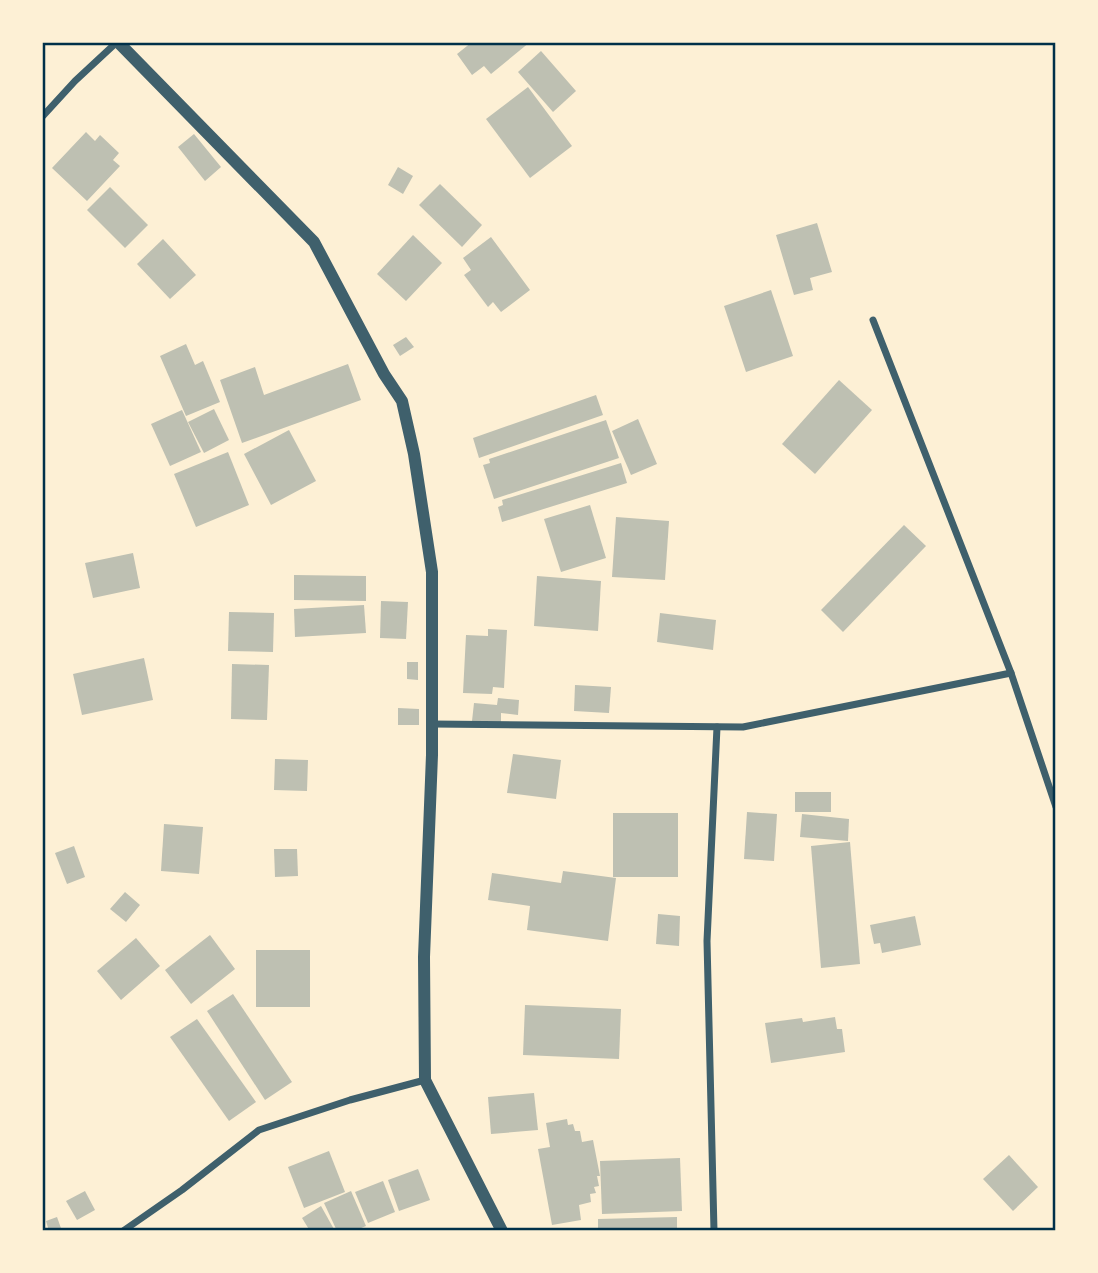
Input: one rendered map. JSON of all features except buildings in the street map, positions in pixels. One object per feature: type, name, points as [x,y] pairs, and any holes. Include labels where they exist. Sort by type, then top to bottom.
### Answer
[{"type":"street","points":[[42,117],[75,81],[118,42],[314,242],[401,401],[414,454],[432,572],[432,724],[424,957],[425,1080],[502,1231]]},
{"type":"street","points":[[873,320],[1011,673],[1056,807]]},
{"type":"street","points":[[432,724],[743,727],[1011,673]]},
{"type":"street","points":[[714,1231],[707,941],[717,727]]},
{"type":"street","points":[[123,1231],[182,1190],[259,1130],[350,1100],[425,1080]]}]
